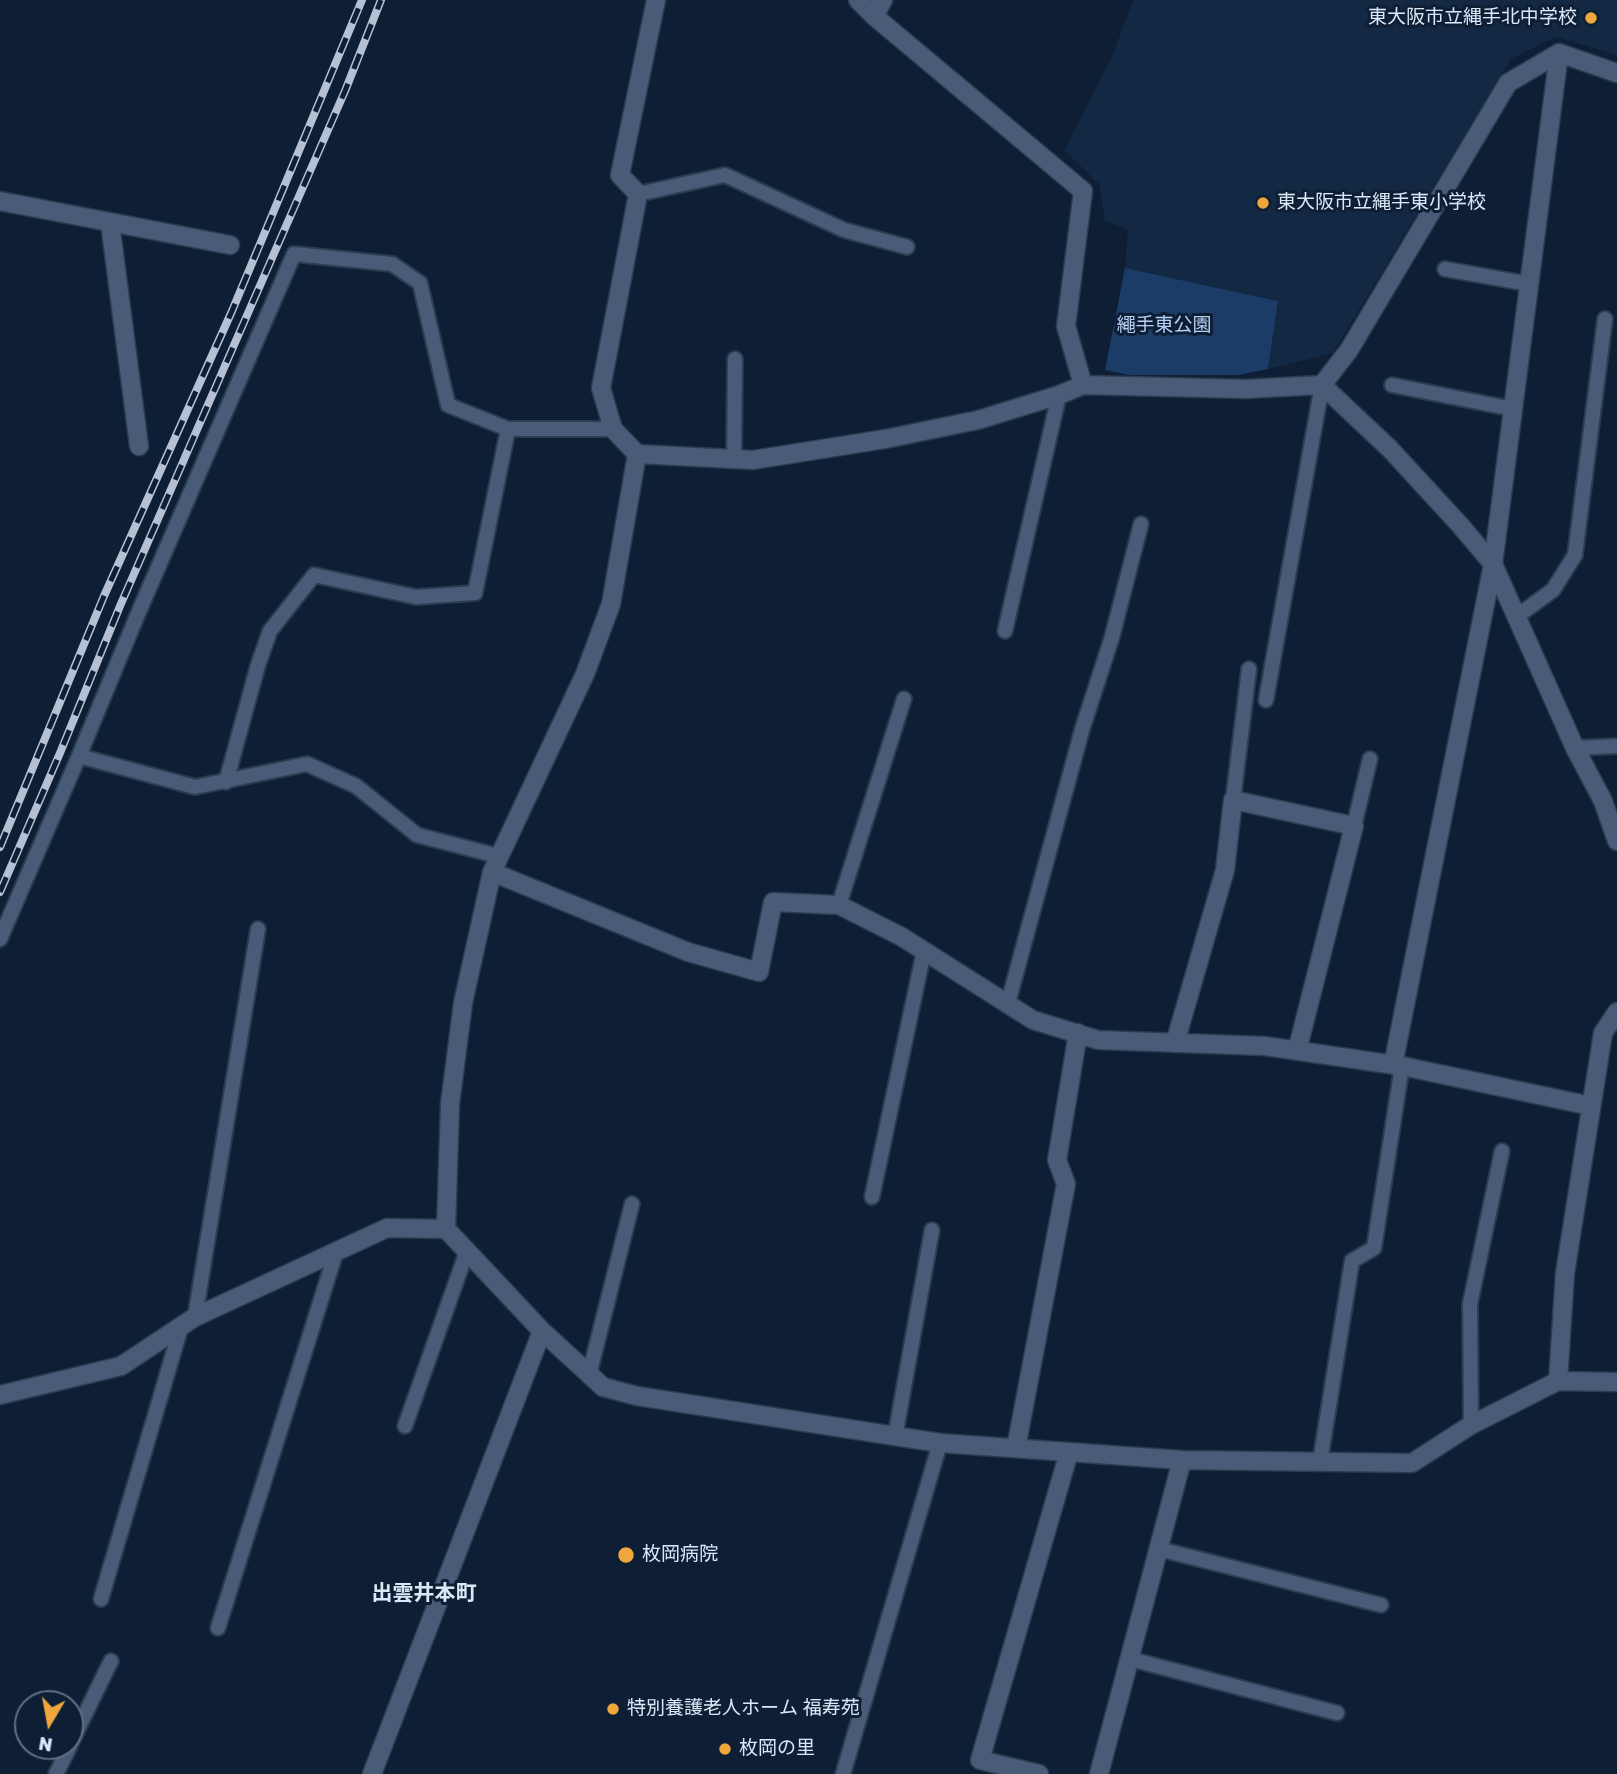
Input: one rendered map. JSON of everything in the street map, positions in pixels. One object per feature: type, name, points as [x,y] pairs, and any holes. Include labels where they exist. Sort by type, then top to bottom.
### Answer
[{"type":"street","points":[[656,0],[620,175],[638,194],[601,388],[613,429],[637,454],[753,460],[978,420],[1083,385],[1245,389],[1322,385],[1390,449],[1493,564],[1575,748],[1603,801],[1617,841]]},
{"type":"street","points":[[858,0],[878,8],[1083,191],[1066,326],[1083,385]]},
{"type":"street","points":[[1322,385],[1349,350],[1508,83],[1559,53]]},
{"type":"street","points":[[1559,53],[1617,74]]},
{"type":"street","points":[[1397,1065],[1493,564],[1559,53]]},
{"type":"street","points":[[0,201],[230,245]]},
{"type":"street","points":[[110,223],[139,446]]},
{"type":"street","points":[[446,1229],[450,1104],[463,1003],[495,864],[584,674],[611,604],[637,454]]},
{"type":"street","points":[[1175,1043],[1225,870],[1233,800],[1354,826],[1297,1051]]},
{"type":"street","points":[[495,864],[688,952],[759,972],[773,902],[839,905],[902,937],[1033,1020],[1098,1040],[1265,1046],[1397,1065],[1591,1106]]},
{"type":"street","points":[[1559,1381],[1565,1273],[1591,1106],[1603,1033],[1617,1012]]},
{"type":"street","points":[[1016,1448],[1066,1184],[1057,1160],[1078,1033]]},
{"type":"street","points":[[0,1395],[121,1366],[188,1322],[387,1228],[446,1229],[542,1332],[603,1387],[637,1396],[940,1443],[1182,1460],[1412,1464],[1471,1425],[1559,1381],[1617,1382]]},
{"type":"street","points":[[372,1774],[542,1332]]},
{"type":"street","points":[[1039,1774],[978,1767],[1069,1452]]},
{"type":"street","points":[[1102,1773],[1182,1460]]},
{"type":"lane","points":[[638,194],[724,175],[844,230],[907,247]]},
{"type":"lane","points":[[0,939],[293,254],[392,264],[420,283],[448,405],[508,429],[613,429]]},
{"type":"lane","points":[[1445,269],[1529,284]]},
{"type":"lane","points":[[1517,617],[1553,590],[1575,555],[1605,319]]},
{"type":"lane","points":[[734,459],[735,359]]},
{"type":"lane","points":[[1266,700],[1322,385]]},
{"type":"lane","points":[[1392,385],[1513,409]]},
{"type":"lane","points":[[1005,632],[1059,395]]},
{"type":"lane","points":[[226,782],[270,631],[314,575],[416,597],[475,593],[508,429]]},
{"type":"lane","points":[[1008,1003],[1082,730],[1112,637],[1141,524]]},
{"type":"lane","points":[[1233,800],[1249,669]]},
{"type":"lane","points":[[839,905],[904,699]]},
{"type":"lane","points":[[1575,748],[1617,746]]},
{"type":"lane","points":[[79,756],[195,788],[307,764],[356,786],[417,835],[495,864]]},
{"type":"lane","points":[[1354,826],[1370,760]]},
{"type":"lane","points":[[101,1599],[188,1322],[258,929]]},
{"type":"lane","points":[[872,1197],[924,951]]},
{"type":"lane","points":[[1320,1462],[1352,1261],[1374,1248],[1397,1065]]},
{"type":"lane","points":[[1471,1425],[1470,1304],[1502,1151]]},
{"type":"lane","points":[[589,1375],[632,1204]]},
{"type":"lane","points":[[895,1437],[932,1230]]},
{"type":"lane","points":[[405,1426],[467,1251]]},
{"type":"lane","points":[[218,1628],[336,1252]]},
{"type":"lane","points":[[843,1774],[940,1443]]},
{"type":"lane","points":[[1159,1549],[1381,1605]]},
{"type":"lane","points":[[1130,1659],[1337,1713]]},
{"type":"lane","points":[[84,1716],[111,1661]]},
{"type":"shaded area","name":"東大阪市立縄手東小学校","points":[[1133,0],[1617,0],[1617,55],[1556,37],[1511,59],[1333,353],[1268,369],[1278,301],[1125,268],[1128,229],[1105,221],[1099,184],[1064,150],[1112,57]]},
{"type":"green space","name":"繩手東公園","points":[[1125,268],[1278,301],[1268,369],[1238,375],[1129,375],[1105,370]]},
{"type":"railway","points":[[0,847],[104,596],[232,311],[362,0]]},
{"type":"railway","points":[[0,892],[120,606],[345,91],[381,0]]},
{"type":"place","name":"東大阪市立縄手北中学校","points":[[1591,18]]},
{"type":"place","name":"東大阪市立縄手東小学校","points":[[1263,203]]},
{"type":"place","name":"枚岡病院","points":[[626,1555]]},
{"type":"place","name":"特別養護老人ホーム 福寿苑","points":[[613,1709]]},
{"type":"place","name":"枚岡の里","points":[[725,1749]]},
{"type":"district","name":"出雲井本町","points":[[424,1594]]}]
